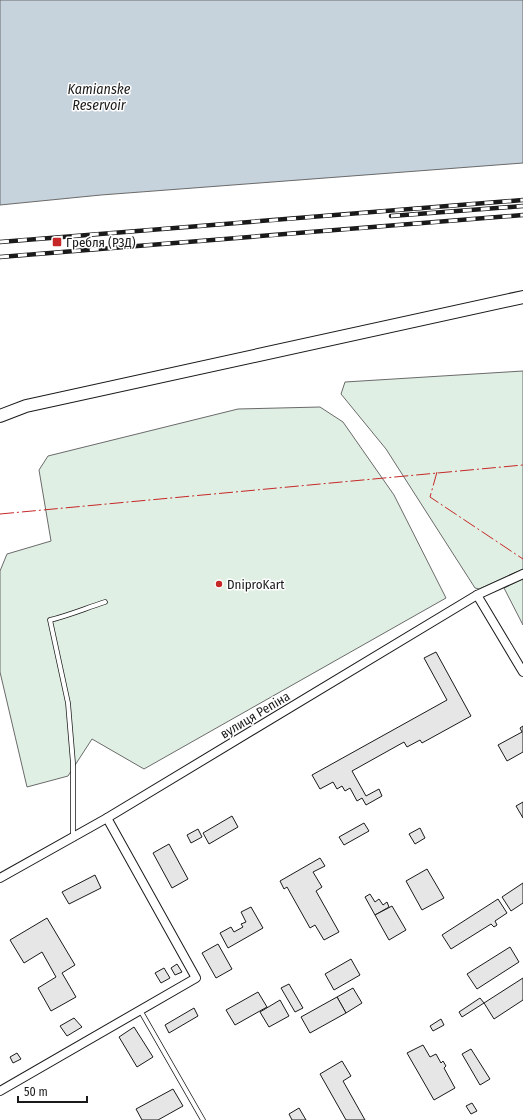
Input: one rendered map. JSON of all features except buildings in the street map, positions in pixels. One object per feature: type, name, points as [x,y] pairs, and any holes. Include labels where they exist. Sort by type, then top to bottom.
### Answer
[{"type":"main road","points":[[0,416],[41,403],[523,297]]},
{"type":"street","name":"вулиця Репіна","points":[[0,878],[108,818],[477,595],[523,574]]},
{"type":"street","points":[[477,595],[523,672]]},
{"type":"street","points":[[0,1091],[196,978],[108,818]]},
{"type":"lane","points":[[73,837],[73,763],[68,703],[50,620],[78,613],[82,609],[105,602]]},
{"type":"lane","points":[[140,1010],[203,1120]]},
{"type":"green space","points":[[523,371],[523,569],[479,589],[475,588],[386,449],[341,394],[345,382]]},
{"type":"green space","name":"DniproKart","points":[[320,407],[343,422],[394,495],[446,598],[144,769],[92,739],[68,776],[27,787],[0,672],[0,571],[7,554],[51,541],[39,470],[48,456],[238,409]]},
{"type":"green space","points":[[523,579],[523,625],[504,588]]},
{"type":"water","name":"Kamianske Reservoir","points":[[0,0],[523,0],[523,163],[101,195],[0,205]]},
{"type":"railway","points":[[0,242],[523,200]]},
{"type":"railway","points":[[391,216],[523,206]]},
{"type":"railway","points":[[0,257],[523,215]]},
{"type":"power","points":[[0,514],[523,465]]},
{"type":"power","points":[[437,472],[430,497],[523,559]]},
{"type":"place","name":"Гребля (РЗД)","points":[[57,242]]},
{"type":"place","name":"DniproKart","points":[[219,584]]}]
